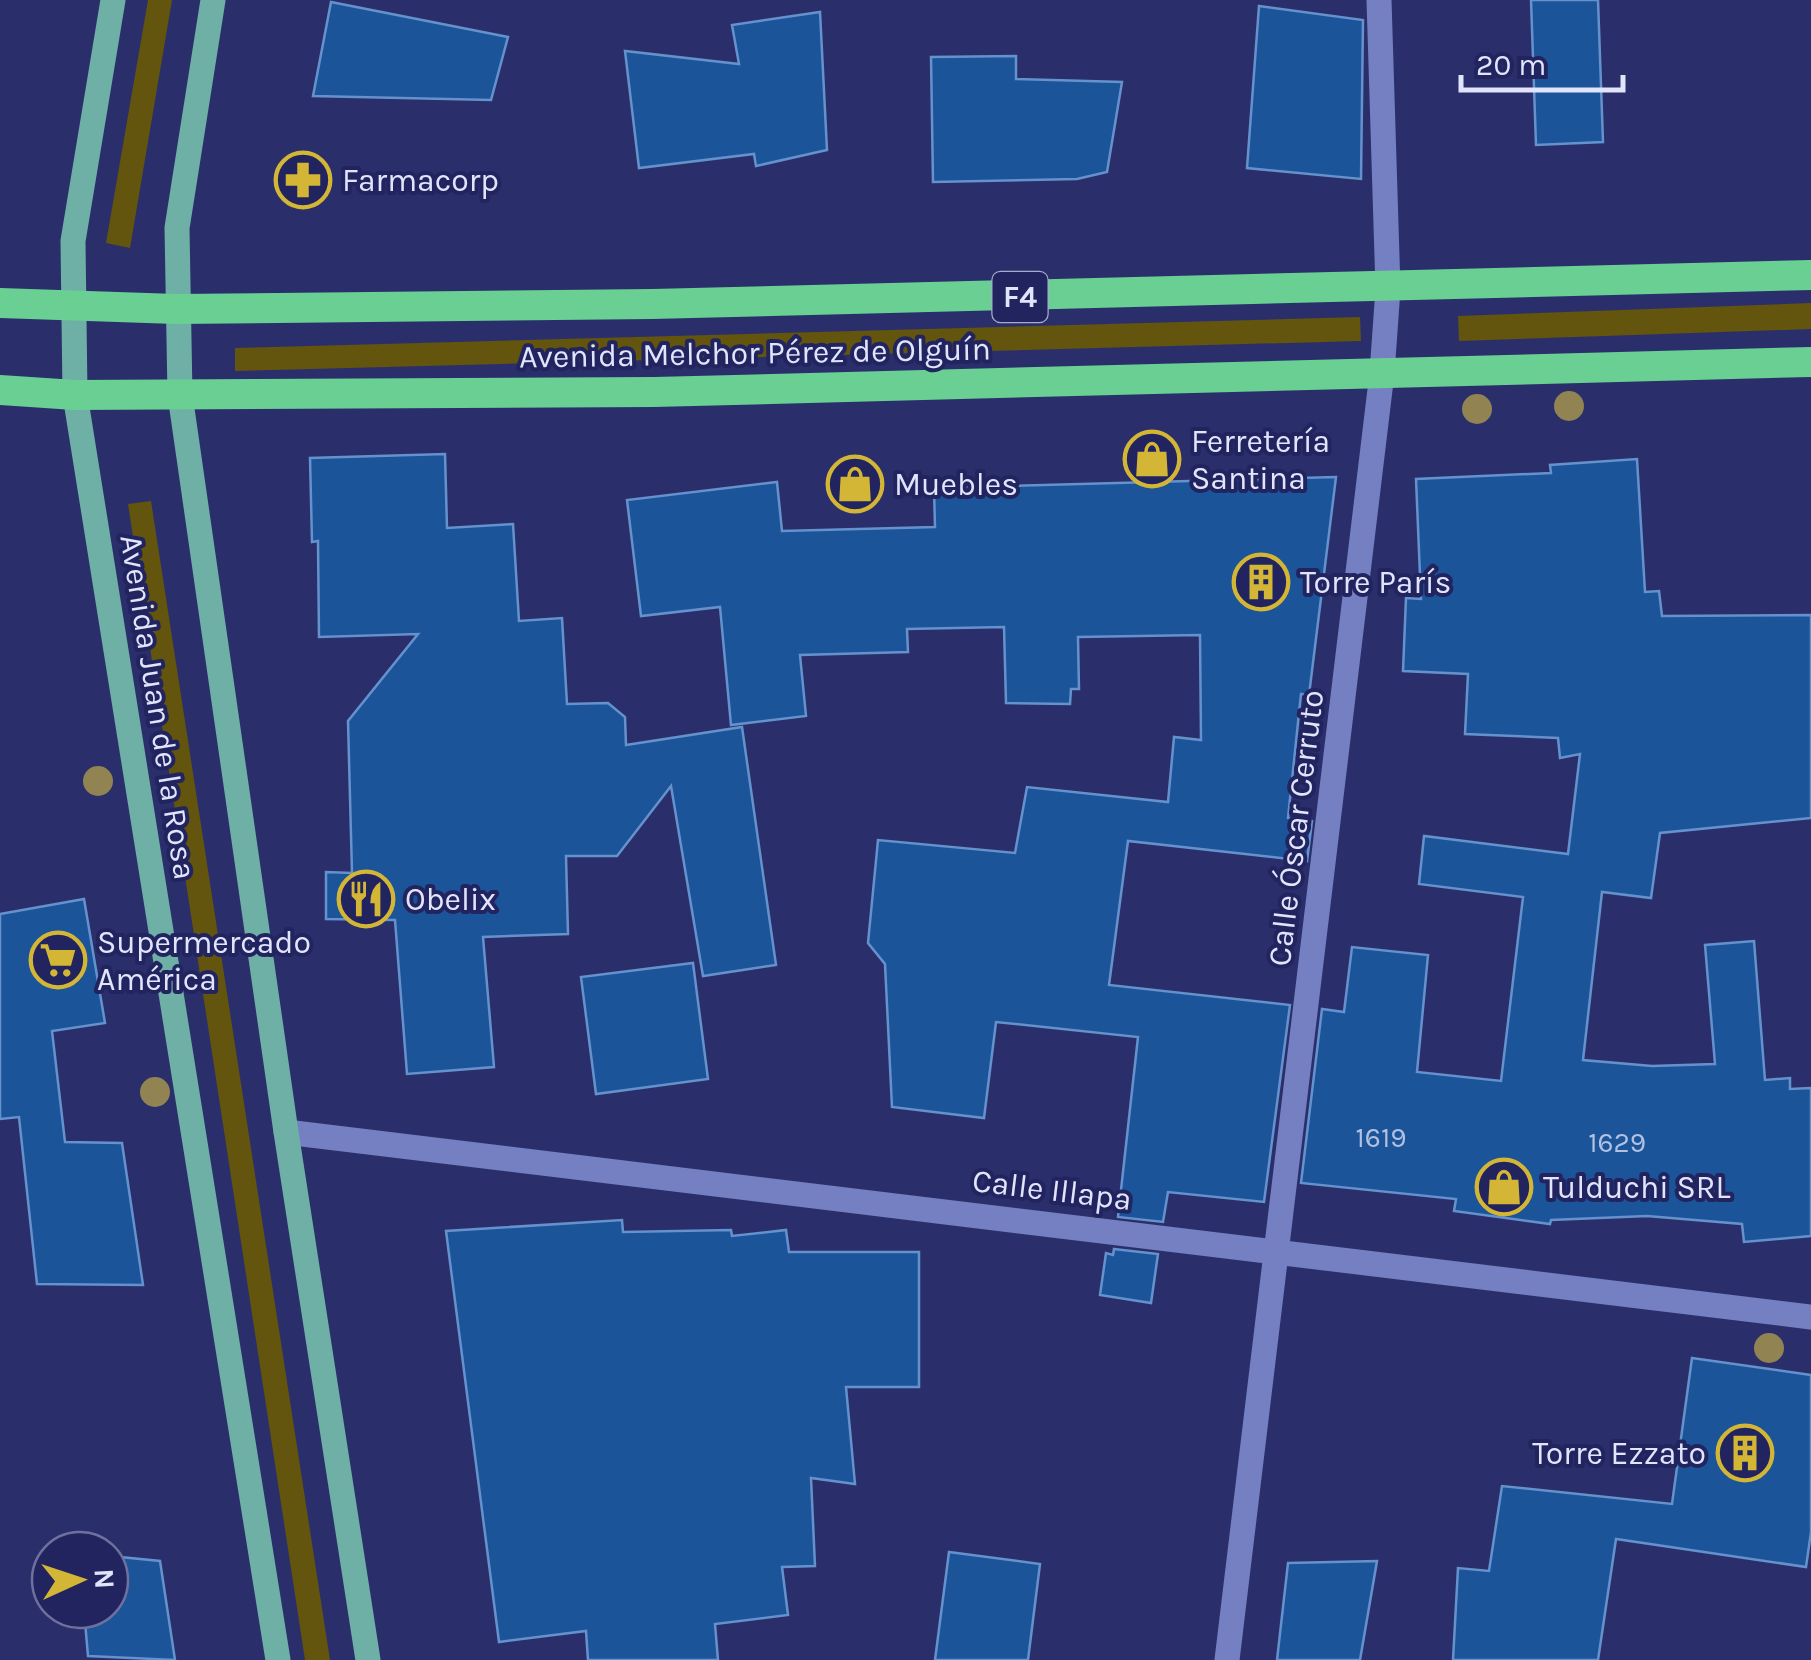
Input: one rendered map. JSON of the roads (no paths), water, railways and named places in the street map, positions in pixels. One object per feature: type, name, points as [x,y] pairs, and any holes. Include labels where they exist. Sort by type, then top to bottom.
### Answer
[{"type":"highway","name":"Avenida Melchor Pérez de Olguín","points":[[0,303],[176,309],[1388,289],[1811,275]]},
{"type":"highway","name":"Avenida Melchor Pérez de Olguín","points":[[0,390],[75,395],[654,392],[1811,362]]},
{"type":"main road","name":"Avenida Juan de la Rosa","points":[[112,0],[72,241],[75,395],[278,1660]]},
{"type":"main road","name":"Avenida Juan de la Rosa","points":[[213,0],[177,228],[180,395],[286,1132],[368,1660]]},
{"type":"street","name":"Calle Óscar Cerruto","points":[[1227,1660],[1382,373],[1388,289],[1379,0]]},
{"type":"street","name":"Calle Illapa","points":[[286,1132],[1811,1317]]},
{"type":"place","name":"Farmacorp","points":[[303,180]]},
{"type":"place","name":"Ferretería Santina","points":[[1152,459]]},
{"type":"place","name":"Muebles","points":[[855,484]]},
{"type":"place","name":"Torre París","points":[[1261,582]]},
{"type":"place","name":"Obelix","points":[[366,899]]},
{"type":"place","name":"Supermercado América","points":[[58,960]]},
{"type":"place","name":"Tulduchi SRL","points":[[1504,1187]]},
{"type":"place","name":"Torre Ezzato","points":[[1745,1453]]}]
